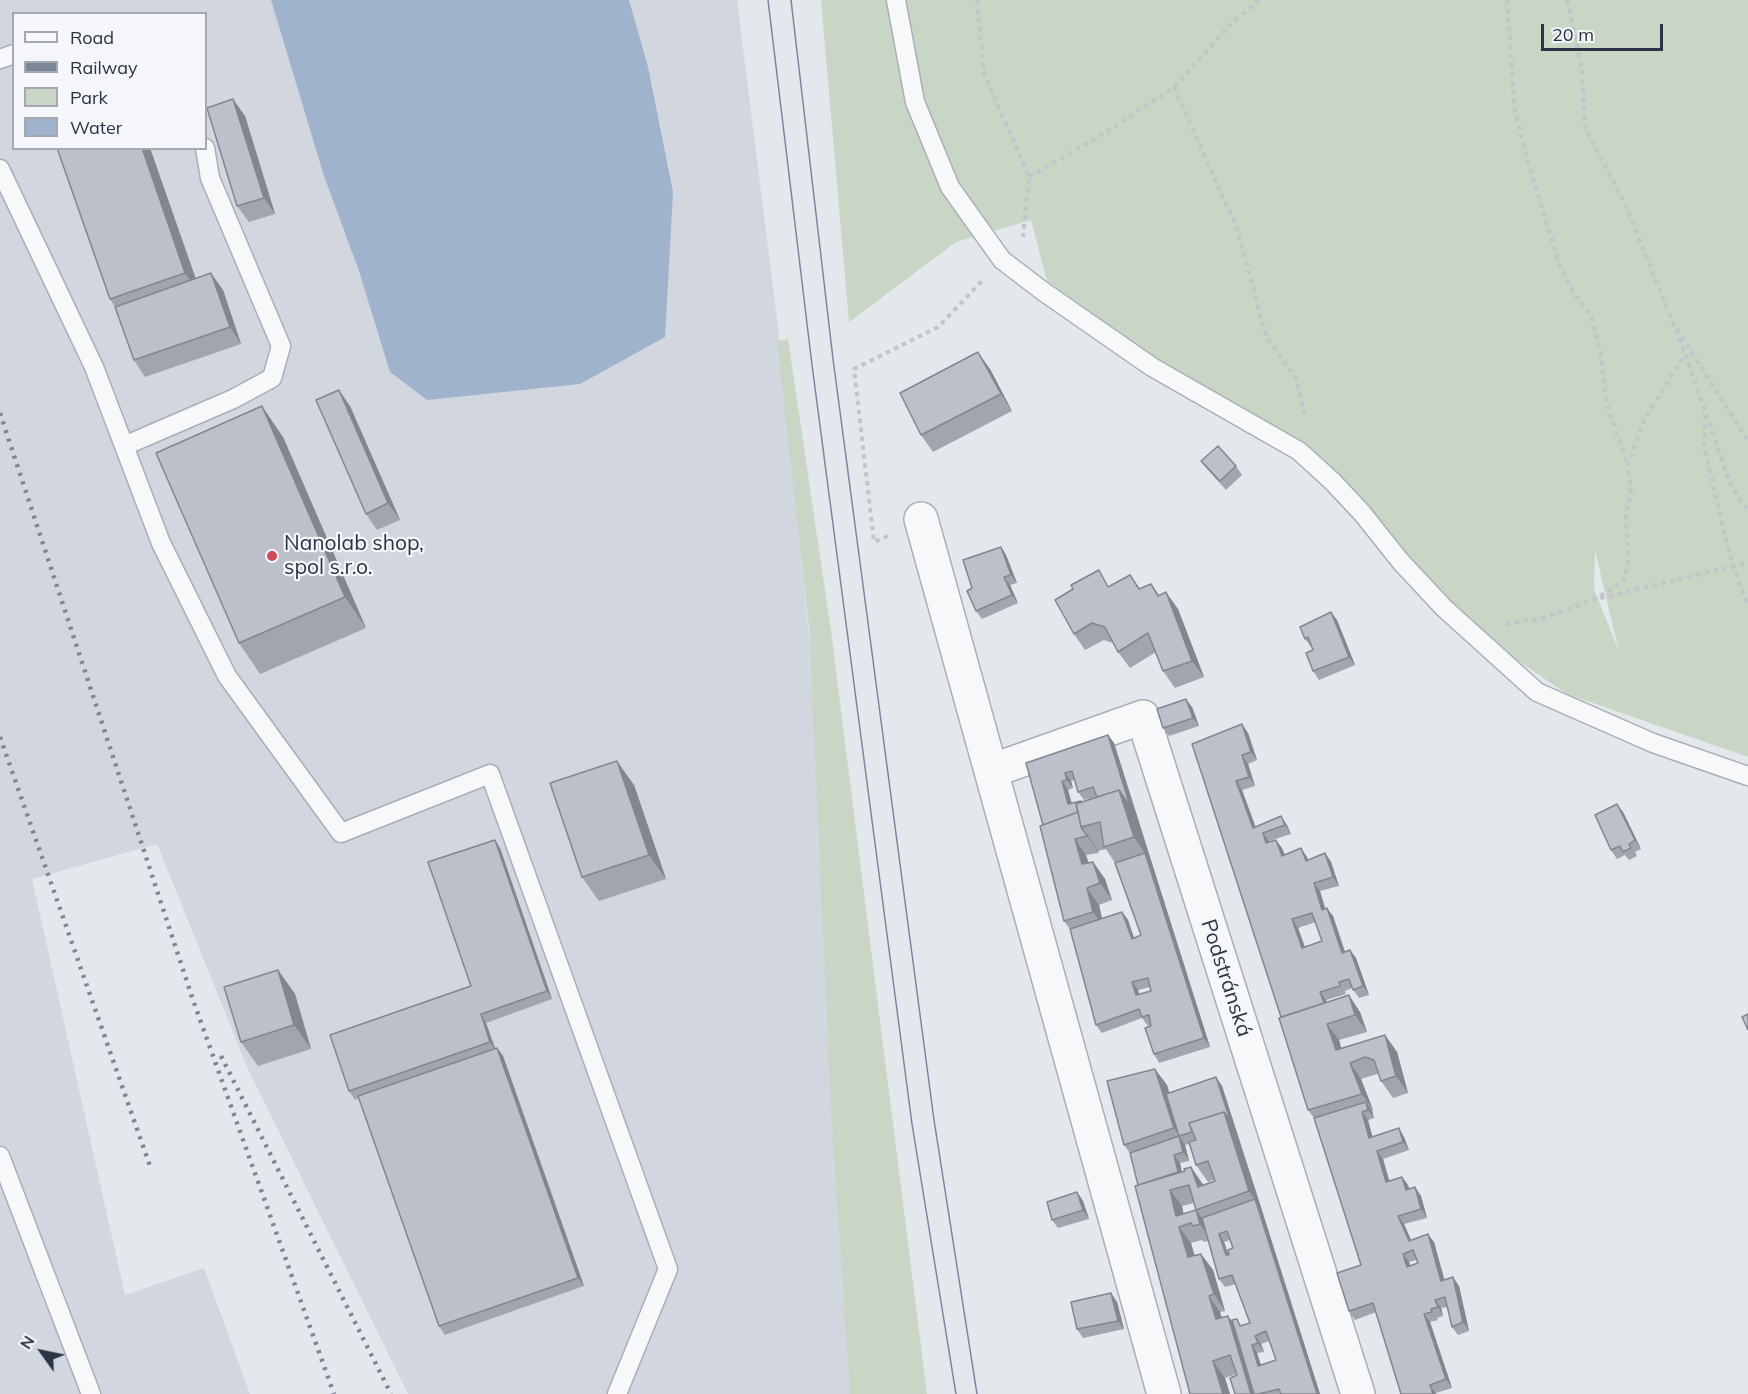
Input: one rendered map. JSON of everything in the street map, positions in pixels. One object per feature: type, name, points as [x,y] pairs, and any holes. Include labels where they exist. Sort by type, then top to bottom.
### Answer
[{"type":"street","points":[[921,519],[1164,1394]]},
{"type":"street","name":"Podstránská","points":[[991,771],[1143,717],[1358,1394]]},
{"type":"lane","points":[[896,0],[915,102],[950,188],[1005,262],[1152,367],[1299,450],[1340,490],[1444,608],[1537,692],[1653,743],[1748,776]]},
{"type":"lane","points":[[124,446],[233,399],[272,378],[280,346],[210,178],[205,150]]},
{"type":"lane","points":[[0,169],[94,367],[161,543],[227,676],[341,833],[490,774],[668,1269],[617,1394]]},
{"type":"lane","points":[[0,1155],[91,1394]]},
{"type":"path","points":[[921,519],[874,542],[854,369],[938,327],[1005,262],[1024,236],[1029,177],[984,73],[977,0]]},
{"type":"path","points":[[1029,177],[1108,131],[1174,87],[1233,22],[1258,0]]},
{"type":"path","points":[[1507,0],[1515,111],[1527,159],[1559,263],[1572,291],[1591,316],[1601,354],[1606,403],[1628,465],[1631,493],[1626,513],[1628,573],[1624,581],[1595,599]]},
{"type":"path","points":[[1568,0],[1582,70],[1585,128],[1625,204],[1685,353],[1730,483],[1748,511]]},
{"type":"path","points":[[1174,87],[1238,231],[1266,336],[1296,378],[1307,429],[1299,450]]},
{"type":"path","points":[[1672,320],[1748,441]]},
{"type":"path","points":[[1628,465],[1644,420],[1685,353]]},
{"type":"path","points":[[1705,412],[1704,448],[1734,567],[1748,606]]},
{"type":"path","points":[[1501,625],[1543,618],[1595,599],[1748,563]]},
{"type":"shaded area","points":[[0,0],[737,0],[778,327],[884,1384],[860,1394],[408,1394],[248,1069],[157,844],[32,879],[125,1295],[204,1268],[250,1394],[0,1394]]},
{"type":"green space","points":[[821,0],[1748,0],[1748,757],[1567,694],[1473,630],[1322,457],[1180,377],[1047,281],[1031,220],[956,242],[849,322]],"holes":[[[1595,550],[1618,649],[1594,589]]]},
{"type":"green space","points":[[788,339],[831,631],[927,1394],[850,1394],[832,1127],[809,627],[777,341]]},
{"type":"water","points":[[271,0],[629,0],[648,67],[673,192],[665,337],[580,384],[427,400],[390,372],[359,271],[324,176]]},
{"type":"building","points":[[233,99],[264,198],[237,206],[207,108]]},
{"type":"building","points":[[58,150],[143,150],[185,273],[110,299]]},
{"type":"building","points":[[211,273],[230,327],[134,360],[115,307]]},
{"type":"building","points":[[978,352],[1001,394],[921,435],[900,393]]},
{"type":"building","points":[[339,390],[388,503],[366,514],[316,400]]},
{"type":"building","name":"Nanolab shop, spol s.r.o.","points":[[262,406],[345,597],[239,643],[156,453]]},
{"type":"building","points":[[1218,446],[1236,466],[1220,481],[1201,461]]},
{"type":"building","points":[[1001,547],[1011,575],[1004,577],[1012,595],[976,611],[967,591],[972,588],[963,560]]},
{"type":"building","points":[[1099,570],[1108,587],[1130,575],[1139,589],[1151,584],[1158,596],[1166,592],[1192,661],[1163,671],[1148,633],[1118,652],[1105,627],[1092,623],[1074,634],[1055,600],[1073,589],[1071,585]]},
{"type":"building","points":[[1331,612],[1349,657],[1313,671],[1306,653],[1313,650],[1308,637],[1305,639],[1300,627]]},
{"type":"building","points":[[1186,699],[1193,718],[1163,728],[1157,709]]},
{"type":"building","points":[[1242,724],[1251,752],[1242,755],[1249,777],[1236,781],[1253,828],[1281,816],[1285,825],[1263,833],[1266,843],[1276,840],[1282,856],[1301,848],[1306,861],[1325,853],[1333,877],[1314,883],[1322,910],[1327,908],[1342,953],[1350,950],[1363,986],[1353,990],[1349,979],[1339,982],[1340,986],[1320,992],[1324,1003],[1281,1017],[1192,744]],"holes":[[[1312,913],[1322,941],[1302,948],[1292,919]]]},
{"type":"building","points":[[1108,735],[1130,806],[1119,790],[1097,797],[1093,787],[1078,792],[1072,771],[1065,773],[1067,780],[1062,781],[1068,804],[1082,802],[1076,804],[1078,812],[1043,825],[1026,763]]},
{"type":"building","points":[[617,761],[649,855],[582,877],[550,783]]},
{"type":"building","points":[[1119,790],[1134,837],[1104,847],[1100,822],[1081,827],[1076,804]]},
{"type":"building","points":[[1617,804],[1635,840],[1629,844],[1631,848],[1623,852],[1620,846],[1611,850],[1595,815]]},
{"type":"building","points":[[1078,812],[1081,827],[1087,836],[1075,839],[1082,864],[1093,862],[1100,883],[1087,888],[1093,912],[1064,921],[1040,826]]},
{"type":"building","points":[[495,840],[547,991],[481,1014],[490,1042],[349,1091],[330,1035],[471,986],[428,862]]},
{"type":"building","points":[[1145,853],[1204,1038],[1154,1054],[1145,1028],[1151,1026],[1149,1015],[1142,1017],[1139,1009],[1096,1025],[1070,929],[1122,912],[1132,939],[1141,935],[1115,863]],"holes":[[[1148,978],[1151,991],[1136,995],[1132,982]]]},
{"type":"building","points":[[278,970],[294,1025],[241,1042],[224,987]]},
{"type":"building","points":[[1349,995],[1355,1015],[1327,1024],[1336,1050],[1385,1035],[1396,1076],[1381,1081],[1374,1060],[1365,1057],[1350,1063],[1362,1094],[1308,1110],[1279,1018]]},
{"type":"building","points":[[1748,1014],[1748,1030],[1742,1017]]},
{"type":"building","points":[[497,1048],[578,1278],[439,1326],[358,1096]]},
{"type":"building","points":[[1155,1069],[1174,1128],[1124,1145],[1107,1081]]},
{"type":"building","points":[[1216,1077],[1230,1120],[1224,1112],[1189,1123],[1192,1132],[1179,1136],[1166,1094]]},
{"type":"building","points":[[1366,1102],[1368,1110],[1362,1112],[1369,1138],[1399,1128],[1403,1142],[1377,1151],[1386,1182],[1402,1177],[1406,1190],[1415,1187],[1421,1209],[1398,1216],[1409,1241],[1428,1234],[1441,1281],[1453,1277],[1463,1322],[1452,1327],[1445,1297],[1435,1300],[1438,1307],[1424,1314],[1446,1379],[1430,1385],[1433,1394],[1401,1394],[1373,1303],[1349,1311],[1337,1273],[1361,1265],[1314,1118]],"holes":[[[1413,1250],[1418,1263],[1407,1267],[1403,1254]]]},
{"type":"building","points":[[1224,1112],[1249,1191],[1196,1210],[1200,1224],[1193,1226],[1191,1223],[1179,1227],[1188,1257],[1201,1254],[1214,1294],[1209,1296],[1216,1319],[1228,1316],[1251,1394],[1235,1394],[1230,1378],[1237,1375],[1230,1355],[1213,1361],[1223,1394],[1190,1394],[1135,1186],[1185,1171],[1184,1169],[1191,1167],[1198,1187],[1215,1181],[1208,1161],[1196,1165],[1189,1142],[1196,1140],[1189,1123]],"holes":[[[1189,1185],[1196,1210],[1176,1216],[1170,1190]]]},
{"type":"building","points":[[1179,1136],[1183,1152],[1174,1155],[1178,1172],[1138,1185],[1130,1153]]},
{"type":"building","points":[[1077,1192],[1083,1210],[1052,1220],[1047,1202]]},
{"type":"building","points":[[1255,1199],[1317,1394],[1281,1394],[1279,1389],[1254,1394],[1232,1320],[1237,1319],[1240,1326],[1250,1323],[1232,1275],[1219,1279],[1202,1218]],"holes":[[[1227,1231],[1233,1248],[1228,1250],[1229,1255],[1226,1255],[1219,1234]],[[1266,1331],[1276,1360],[1258,1366],[1252,1345],[1258,1343],[1255,1336]]]},
{"type":"building","points":[[1111,1293],[1118,1321],[1077,1329],[1071,1302]]},
{"type":"tram line","points":[[768,0],[812,365],[912,1124],[956,1394]]},
{"type":"tram line","points":[[791,0],[833,359],[934,1120],[977,1394]]},
{"type":"railway","points":[[0,413],[193,1000],[334,1394]]},
{"type":"railway","points":[[0,737],[151,1169]]},
{"type":"railway","points":[[221,1056],[391,1394]]},
{"type":"place","name":"Nanolab shop, spol s.r.o.","points":[[272,556]]}]
